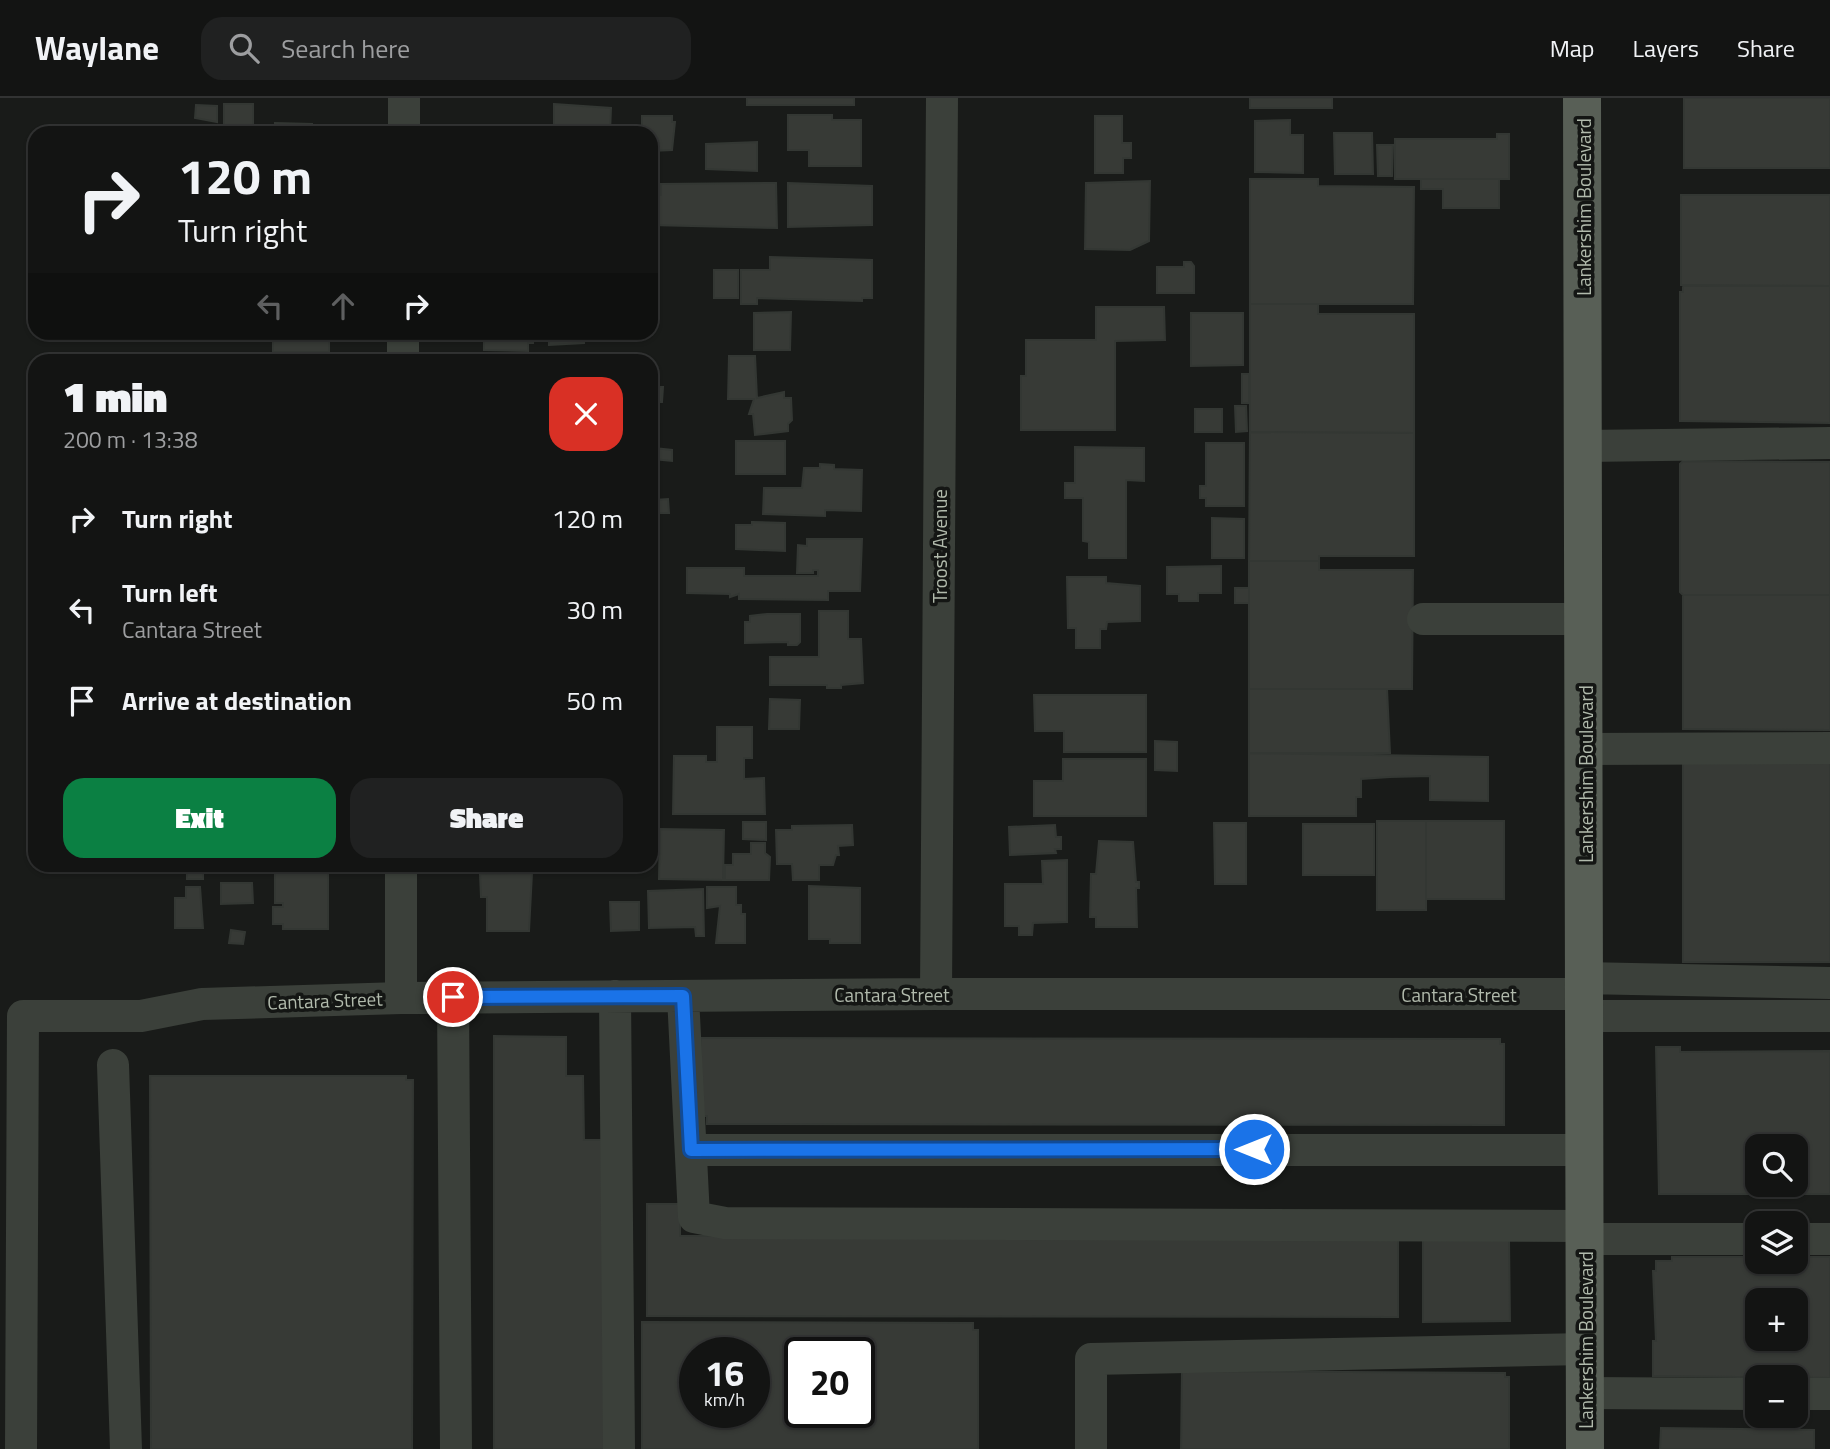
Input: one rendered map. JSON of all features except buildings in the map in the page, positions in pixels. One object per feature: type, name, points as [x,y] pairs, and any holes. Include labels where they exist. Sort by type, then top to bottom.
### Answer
[{"type":"main road","name":"Lankershim Boulevard","points":[[1582,98],[1586,748],[1583,996],[1585,1449]]},
{"type":"street","points":[[404,98],[404,126]]},
{"type":"street","name":"Troost Avenue","points":[[936,994],[942,98]]},
{"type":"street","points":[[1584,446],[1830,443]]},
{"type":"street","points":[[1423,620],[1585,619]]},
{"type":"street","points":[[1586,748],[1830,748]]},
{"type":"street","points":[[401,872],[401,998]]},
{"type":"street","points":[[1583,996],[1830,983]]},
{"type":"street","name":"Cantara Street","points":[[11,1017],[141,1016],[202,1003],[453,997],[936,994],[1583,996]]},
{"type":"street","points":[[615,996],[619,1449]]},
{"type":"street","points":[[683,996],[694,1217],[725,1223],[1585,1233],[1745,1239]]},
{"type":"street","points":[[1583,996],[1830,1016]]},
{"type":"street","points":[[453,997],[456,1449]]},
{"type":"street","points":[[11,1017],[21,1449]]},
{"type":"street","points":[[113,1065],[126,1449]]},
{"type":"street","points":[[691,1150],[1583,1150]]},
{"type":"street","points":[[1808,1239],[1830,1239]]},
{"type":"street","points":[[1091,1449],[1091,1359],[1585,1349]]},
{"type":"street","points":[[1585,1393],[1745,1394]]},
{"type":"street","points":[[1808,1394],[1830,1394]]},
{"type":"route","points":[[453,997],[683,996],[691,1150],[1254,1149]]}]
